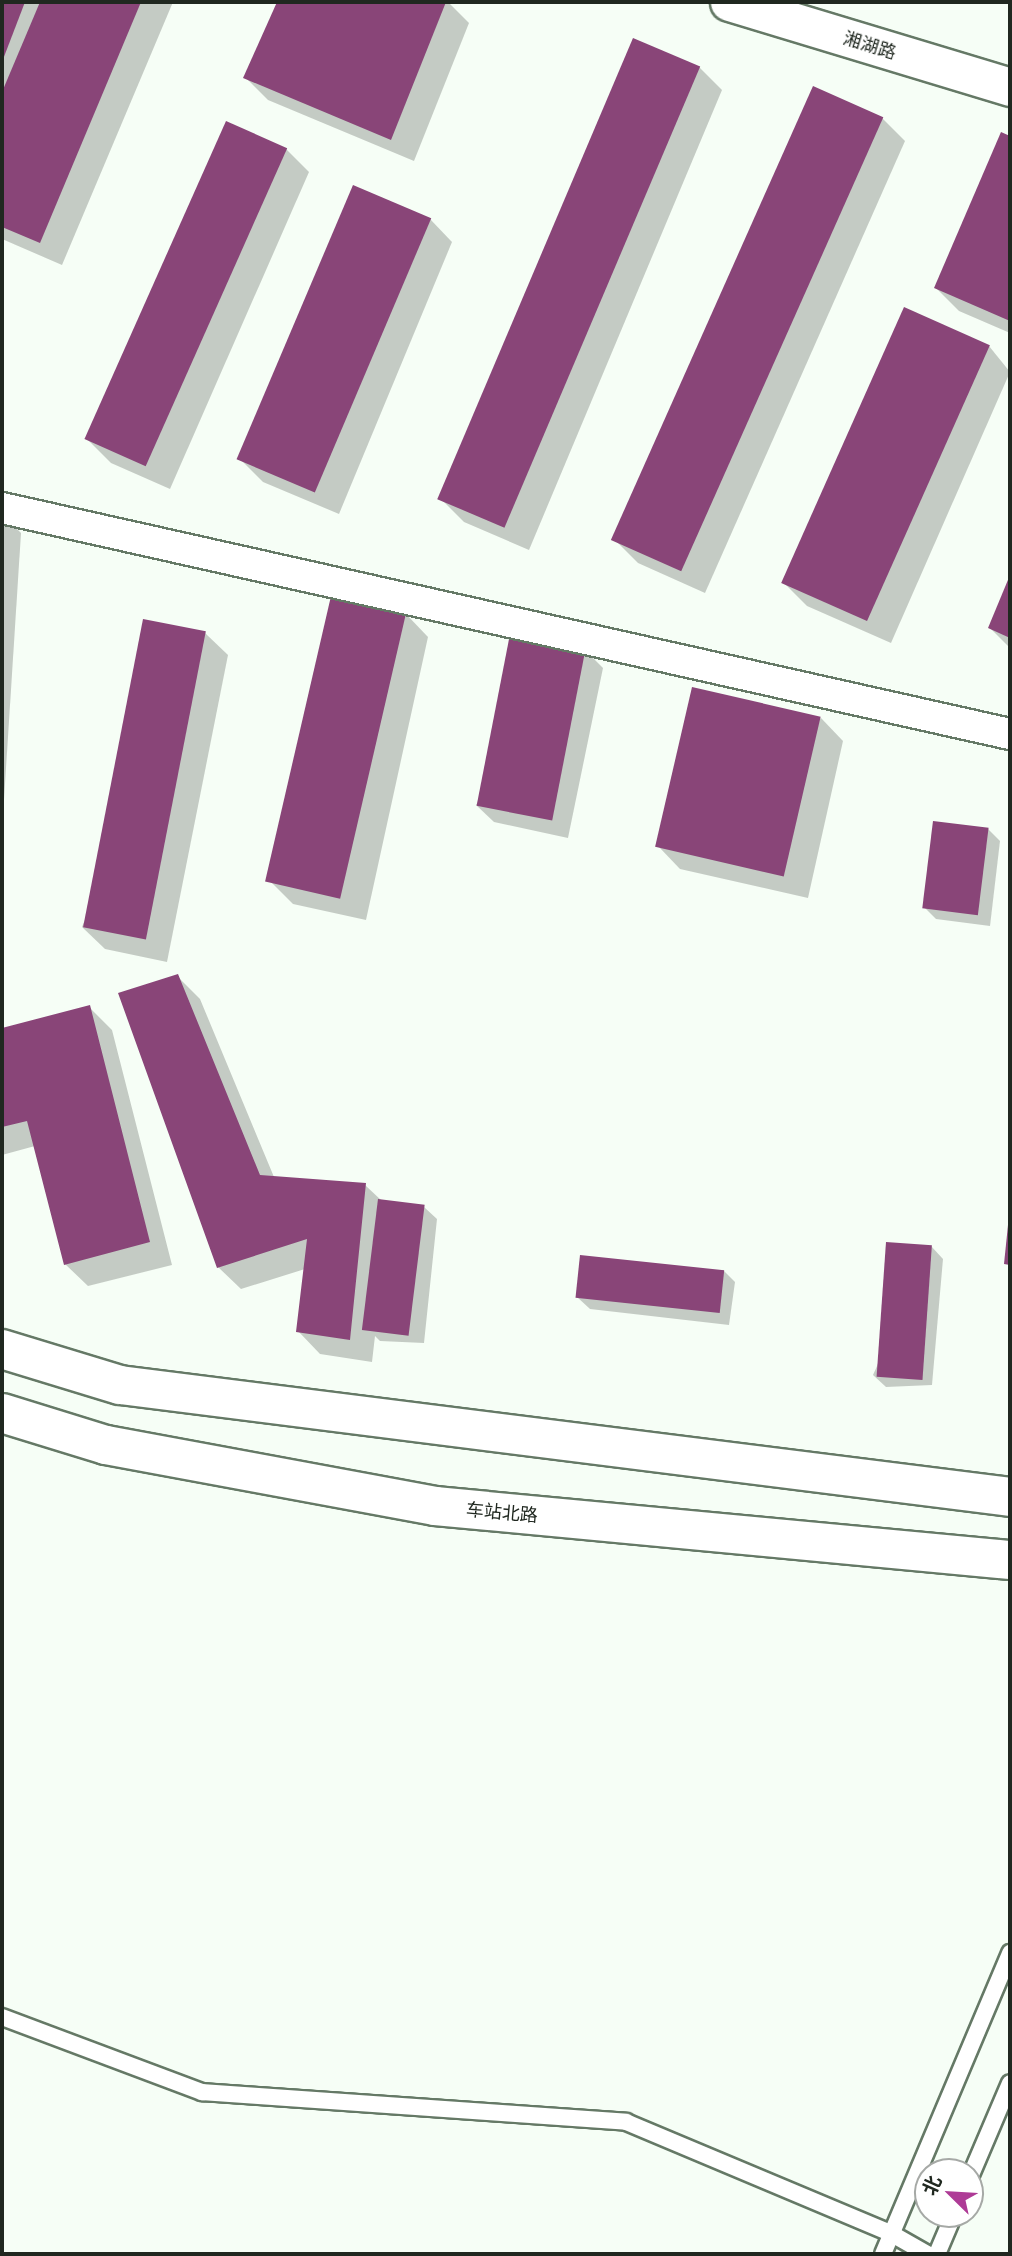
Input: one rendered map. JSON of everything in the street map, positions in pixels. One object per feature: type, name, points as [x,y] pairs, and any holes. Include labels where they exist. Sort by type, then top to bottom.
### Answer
[{"type":"main road","points":[[2,1349],[120,1385],[1010,1497]]},
{"type":"main road","name":"车站北路","points":[[2,1413],[106,1445],[435,1506],[1010,1560]]},
{"type":"street","name":"湘湖路","points":[[735,3],[1010,87]]},
{"type":"street","points":[[2,508],[1010,734]]},
{"type":"lane","points":[[883,2254],[1010,1953]]},
{"type":"lane","points":[[2,2017],[202,2092],[626,2122],[892,2234],[927,2254]]},
{"type":"lane","points":[[978,2158],[1010,2083]]},
{"type":"lane","points":[[937,2254],[948,2228]]},
{"type":"building","points":[[2,2],[25,2],[2,62]]},
{"type":"building","points":[[40,2],[141,2],[40,243],[2,227],[2,92]]},
{"type":"building","points":[[277,2],[446,2],[391,140],[243,78]]},
{"type":"building","points":[[633,38],[700,67],[504,528],[437,499]]},
{"type":"building","points":[[813,86],[883,117],[681,571],[611,540]]},
{"type":"building","points":[[226,121],[287,148],[146,466],[84,439]]},
{"type":"building","points":[[1001,132],[1010,136],[1010,321],[934,288]]},
{"type":"building","points":[[353,185],[431,218],[315,493],[237,459]]},
{"type":"building","points":[[904,307],[990,345],[867,621],[781,583]]},
{"type":"building","points":[[1010,575],[1010,638],[988,628]]},
{"type":"building","points":[[331,596],[406,613],[340,899],[265,881]]},
{"type":"building","points":[[143,619],[206,631],[146,939],[83,927]]},
{"type":"building","points":[[510,634],[586,649],[552,820],[477,806]]},
{"type":"building","points":[[692,687],[821,717],[784,876],[655,847]]},
{"type":"building","points":[[933,821],[989,828],[978,915],[922,908]]},
{"type":"building","points":[[178,974],[260,1175],[366,1183],[350,1340],[296,1332],[307,1239],[217,1268],[118,993]]},
{"type":"building","points":[[90,1005],[150,1242],[64,1265],[27,1121],[2,1127],[2,1028]]},
{"type":"building","points":[[378,1199],[425,1205],[409,1336],[362,1330]]},
{"type":"building","points":[[1010,1225],[1010,1265],[1004,1264]]},
{"type":"building","points":[[886,1242],[932,1245],[922,1380],[877,1377]]},
{"type":"building","points":[[580,1255],[724,1270],[720,1313],[576,1298]]}]
